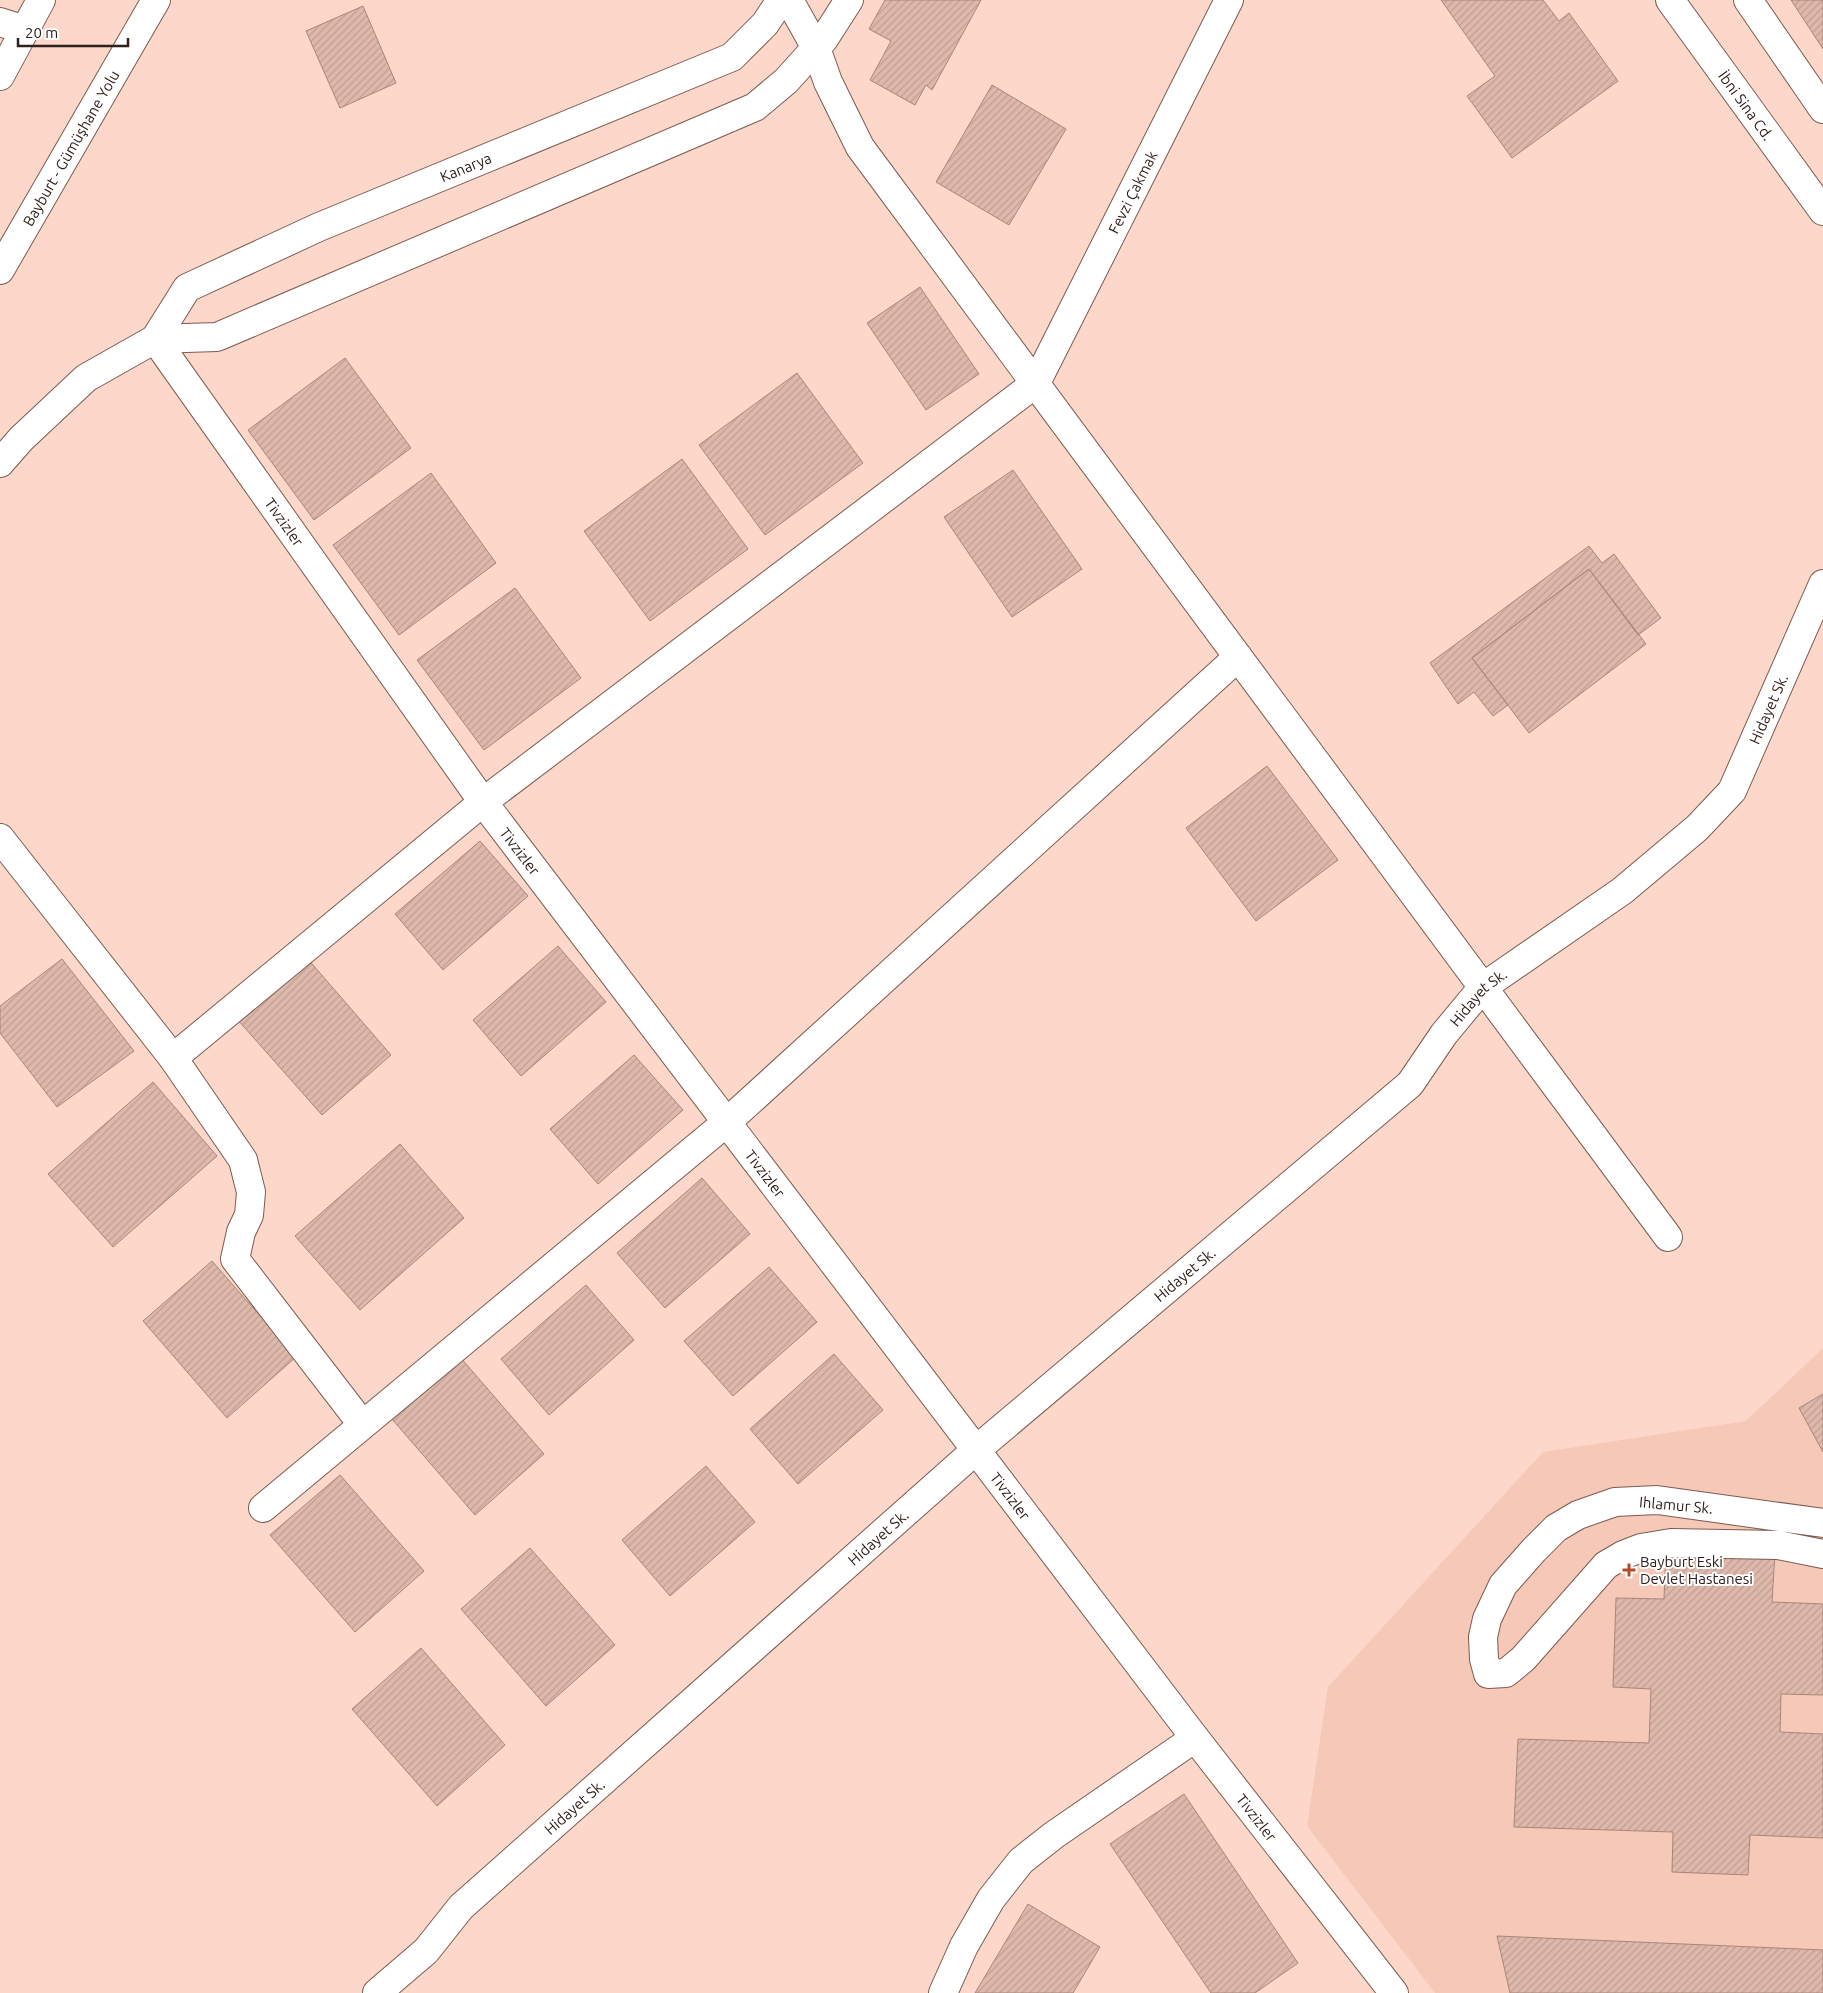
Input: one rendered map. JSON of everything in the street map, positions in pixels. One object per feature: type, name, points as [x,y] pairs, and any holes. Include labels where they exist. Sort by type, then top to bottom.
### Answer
[{"type":"main road","points":[[0,76],[12,26],[41,0]]},
{"type":"main road","name":"Bayburt - Gümüşhane Yolu","points":[[0,270],[156,0]]},
{"type":"main road","name":"Kanarya","points":[[155,339],[187,288],[319,227],[732,57],[765,24],[781,0]]},
{"type":"main road","points":[[789,0],[816,48],[828,82],[860,147],[1668,1238]]},
{"type":"main road","points":[[0,463],[21,438],[86,378],[155,339],[217,337],[755,107],[786,81],[824,39],[849,0]]},
{"type":"main road","name":"Fevzi Çakmak","points":[[1036,383],[1229,0]]},
{"type":"main road","name":"İbni Sina Cd.","points":[[1670,0],[1823,211]]},
{"type":"main road","points":[[1748,0],[1823,109]]},
{"type":"main road","name":"Tivzizler","points":[[155,339],[483,802],[1195,1738],[1394,1993]]},
{"type":"main road","points":[[173,1058],[483,802],[1036,383]]},
{"type":"main road","name":"Hidayet Sk.","points":[[377,1993],[426,1951],[461,1907],[976,1450],[1410,1084],[1444,1034],[1483,986],[1622,892],[1697,828],[1732,791],[1823,584]]},
{"type":"main road","points":[[263,1508],[727,1122],[1238,656]]},
{"type":"main road","points":[[0,838],[173,1058],[243,1160],[251,1192],[250,1208],[249,1215],[241,1232],[235,1259],[362,1424]]},
{"type":"main road","name":"Ihlamur Sk.","points":[[1823,1523],[1657,1500],[1615,1502],[1578,1515],[1556,1528],[1503,1585],[1487,1619],[1483,1637],[1484,1659],[1488,1674],[1506,1673],[1524,1659],[1606,1565],[1622,1555],[1641,1548],[1670,1543],[1778,1545],[1823,1554]]},
{"type":"main road","points":[[943,1993],[964,1946],[991,1899],[1021,1861],[1054,1835],[1195,1738]]},
{"type":"shaded area","name":"Bayburt Eski Devlet Hastanesi","points":[[1823,1348],[1823,1993],[1435,1993],[1307,1826],[1328,1687],[1543,1452],[1746,1421]]},
{"type":"building","points":[[885,0],[981,0],[932,90],[926,85],[915,105],[870,80],[891,41],[869,29]]},
{"type":"building","points":[[1441,0],[1543,0],[1559,21],[1569,13],[1618,81],[1512,158],[1467,96],[1495,76]]},
{"type":"building","points":[[1791,0],[1823,0],[1823,49]]},
{"type":"building","points":[[363,6],[396,83],[340,108],[306,31]]},
{"type":"building","points":[[992,85],[1066,129],[1009,225],[936,182]]},
{"type":"building","points":[[920,287],[979,374],[926,410],[867,323]]},
{"type":"building","points":[[345,358],[411,448],[314,520],[248,430]]},
{"type":"building","points":[[797,373],[863,463],[765,535],[699,445]]},
{"type":"building","points":[[682,459],[748,549],[650,621],[584,531]]},
{"type":"building","points":[[1013,470],[1082,569],[1012,617],[944,517]]},
{"type":"building","points":[[431,473],[496,563],[399,635],[333,545]]},
{"type":"building","points":[[1589,546],[1602,563],[1614,554],[1661,618],[1638,635],[1589,569],[1472,658],[1508,705],[1493,716],[1474,692],[1458,704],[1430,663]]},
{"type":"building","points":[[1589,569],[1646,644],[1529,733],[1472,658]]},
{"type":"building","points":[[515,588],[581,678],[484,750],[417,660]]},
{"type":"building","points":[[1267,766],[1338,860],[1256,921],[1186,828]]},
{"type":"building","points":[[480,841],[528,896],[443,970],[395,914]]},
{"type":"building","points":[[558,946],[606,1002],[521,1076],[473,1020]]},
{"type":"building","points":[[307,958],[391,1055],[322,1115],[237,1019]]},
{"type":"building","points":[[62,959],[134,1051],[57,1107],[0,1033],[0,1006]]},
{"type":"building","points":[[634,1055],[683,1110],[598,1184],[550,1129]]},
{"type":"building","points":[[153,1082],[217,1156],[113,1247],[48,1174]]},
{"type":"building","points":[[400,1144],[464,1218],[360,1310],[295,1236]]},
{"type":"building","points":[[702,1178],[750,1234],[665,1308],[617,1253]]},
{"type":"building","points":[[212,1261],[296,1357],[227,1418],[143,1321]]},
{"type":"building","points":[[769,1267],[817,1322],[733,1396],[684,1341]]},
{"type":"building","points":[[586,1285],[634,1340],[549,1415],[501,1359]]},
{"type":"building","points":[[834,1354],[883,1410],[798,1484],[750,1429]]},
{"type":"building","points":[[460,1357],[544,1454],[475,1515],[391,1418]]},
{"type":"building","points":[[1823,1394],[1823,1452],[1799,1408]]},
{"type":"building","points":[[706,1466],[755,1522],[670,1596],[622,1540]]},
{"type":"building","points":[[340,1475],[424,1571],[355,1632],[270,1535]]},
{"type":"building","points":[[530,1548],[615,1645],[546,1706],[461,1609]]},
{"type":"building","points":[[1666,1549],[1775,1553],[1772,1602],[1823,1604],[1823,1695],[1781,1694],[1780,1732],[1823,1734],[1823,1838],[1750,1835],[1748,1875],[1672,1872],[1673,1832],[1514,1827],[1518,1739],[1649,1743],[1651,1689],[1613,1687],[1616,1598],[1664,1599]]},
{"type":"building","points":[[421,1648],[505,1745],[437,1806],[352,1709]]},
{"type":"building","points":[[1184,1794],[1298,1963],[1255,1993],[1211,1993],[1110,1844]]},
{"type":"building","points":[[1028,1904],[1100,1947],[1073,1993],[975,1993]]},
{"type":"building","points":[[1497,1936],[1823,1950],[1823,1993],[1510,1993]]},
{"type":"place","name":"Bayburt Eski Devlet Hastanesi","points":[[1629,1570]]}]
